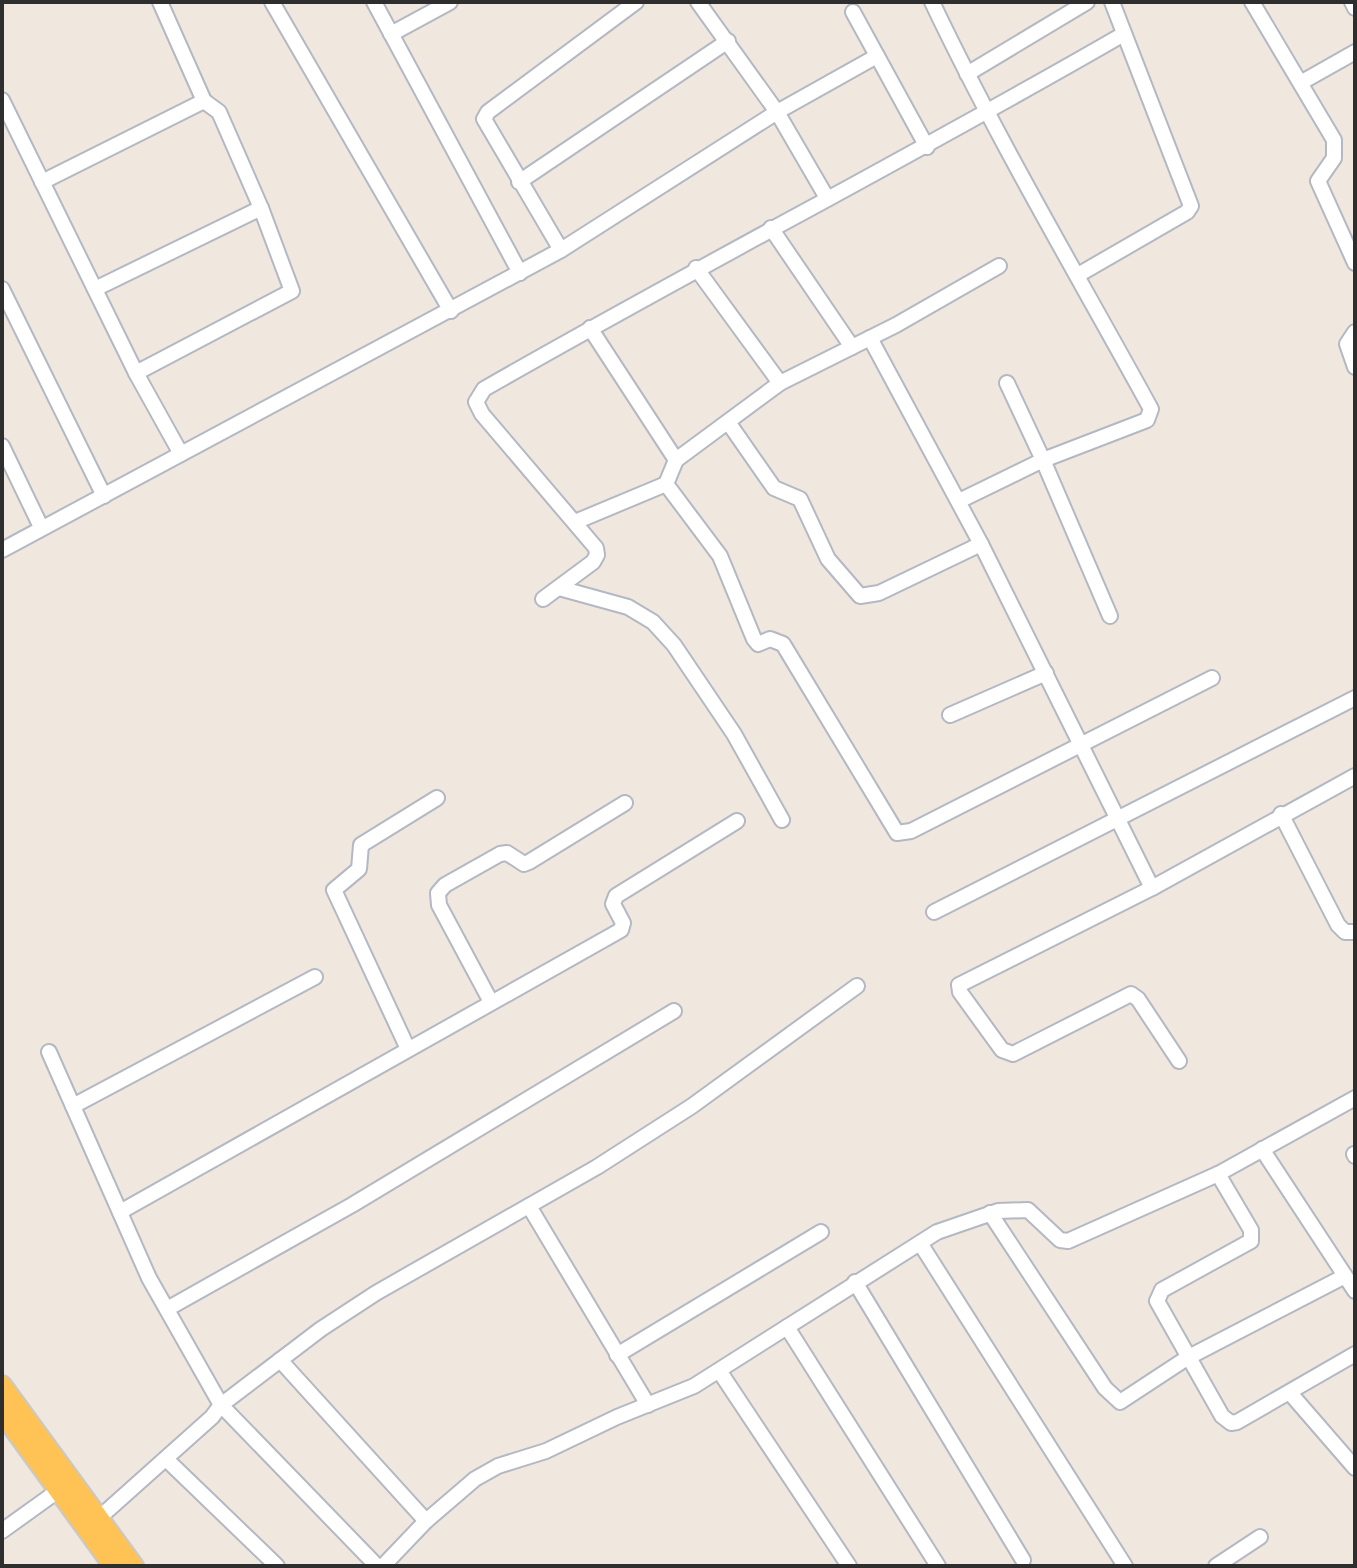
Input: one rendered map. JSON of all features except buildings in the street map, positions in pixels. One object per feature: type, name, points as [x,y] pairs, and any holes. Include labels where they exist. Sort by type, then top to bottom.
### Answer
[{"type":"main road","points":[[2,1385],[134,1566]]},
{"type":"main road","points":[[2,1413],[113,1566]]},
{"type":"street","points":[[136,373],[292,291],[261,208],[219,112],[204,101],[160,2]]},
{"type":"street","points":[[272,2],[451,311]]},
{"type":"street","points":[[374,2],[520,273]]},
{"type":"street","points":[[391,34],[450,2]]},
{"type":"street","points":[[561,250],[487,129],[484,119],[488,112],[636,2]]},
{"type":"street","points":[[698,2],[777,112],[827,198]]},
{"type":"street","points":[[967,74],[1087,2]]},
{"type":"street","points":[[1078,275],[1187,212],[1191,206],[1191,198],[1122,35],[1112,2]]},
{"type":"street","points":[[1252,2],[1334,140],[1334,158],[1318,181],[1355,263]]},
{"type":"street","points":[[936,4],[985,114],[1015,160],[1151,415],[1147,420],[1043,460],[959,501]]},
{"type":"street","points":[[853,12],[927,147]]},
{"type":"street","points":[[543,599],[597,555],[596,548],[482,414],[476,402],[484,389],[696,268],[927,147],[1122,35]]},
{"type":"street","points":[[519,182],[728,41]]},
{"type":"street","points":[[1302,82],[1355,52]]},
{"type":"street","points":[[2,550],[561,250],[777,112],[877,56]]},
{"type":"street","points":[[2,100],[136,373],[181,454]]},
{"type":"street","points":[[42,182],[204,101]]},
{"type":"street","points":[[95,289],[261,208]]},
{"type":"street","points":[[771,228],[852,347]]},
{"type":"street","points":[[575,522],[666,484],[676,460],[780,383],[870,338],[999,266]]},
{"type":"street","points":[[696,268],[780,383]]},
{"type":"street","points":[[2,289],[7,312],[104,496]]},
{"type":"street","points":[[590,328],[676,460]]},
{"type":"street","points":[[1355,332],[1347,344],[1355,367]]},
{"type":"street","points":[[870,338],[959,501],[1152,888]]},
{"type":"street","points":[[1007,383],[1110,616]]},
{"type":"street","points":[[728,422],[774,488],[800,499],[828,559],[860,596],[879,593],[981,544]]},
{"type":"street","points":[[2,446],[41,527]]},
{"type":"street","points":[[666,484],[720,556],[754,639],[758,644],[770,639],[783,644],[897,833],[911,831],[1212,678]]},
{"type":"street","points":[[559,588],[628,607],[653,622],[674,645],[734,734],[782,820]]},
{"type":"street","points":[[950,715],[1046,673]]},
{"type":"street","points":[[934,912],[1117,816],[1355,698]]},
{"type":"street","points":[[1179,1061],[1138,999],[1131,994],[1013,1054],[1002,1050],[960,992],[964,980],[1152,888],[1281,814],[1355,776]]},
{"type":"street","points":[[408,1049],[334,890],[359,869],[361,845],[437,798]]},
{"type":"street","points":[[491,1002],[439,905],[438,893],[445,885],[500,854],[507,853],[524,864],[529,862],[625,803]]},
{"type":"street","points":[[1281,814],[1338,925],[1345,932],[1355,932]]},
{"type":"street","points":[[120,1212],[621,930],[623,923],[613,904],[616,896],[737,821]]},
{"type":"street","points":[[73,1106],[315,977]]},
{"type":"street","points":[[99,1518],[221,1405],[280,1360],[376,1293],[529,1206],[692,1106],[857,986]]},
{"type":"street","points":[[167,1309],[352,1205],[674,1011]]},
{"type":"street","points":[[49,1052],[167,1309],[221,1405],[380,1566],[475,1479],[498,1466],[546,1451],[720,1372],[855,1282],[937,1232],[990,1213],[1028,1210],[1060,1240],[1068,1241],[1218,1174],[1355,1098]]},
{"type":"street","points":[[1262,1149],[1355,1291]]},
{"type":"street","points":[[1218,1174],[1253,1237],[1248,1244],[1159,1294],[1159,1305],[1222,1416],[1231,1423],[1290,1393],[1355,1354]]},
{"type":"street","points":[[529,1206],[648,1405]]},
{"type":"street","points":[[990,1213],[1115,1400],[1123,1401],[1187,1358],[1345,1276]]},
{"type":"street","points":[[617,1355],[821,1232]]},
{"type":"street","points":[[920,1243],[1125,1566]]},
{"type":"street","points":[[855,1282],[1023,1560]]},
{"type":"street","points":[[787,1327],[938,1566]]},
{"type":"street","points":[[280,1360],[426,1521]]},
{"type":"street","points":[[720,1372],[849,1566]]},
{"type":"street","points":[[1290,1393],[1355,1468]]},
{"type":"street","points":[[166,1459],[277,1566]]},
{"type":"street","points":[[2,1531],[59,1490]]},
{"type":"street","points":[[1216,1566],[1260,1537]]}]
